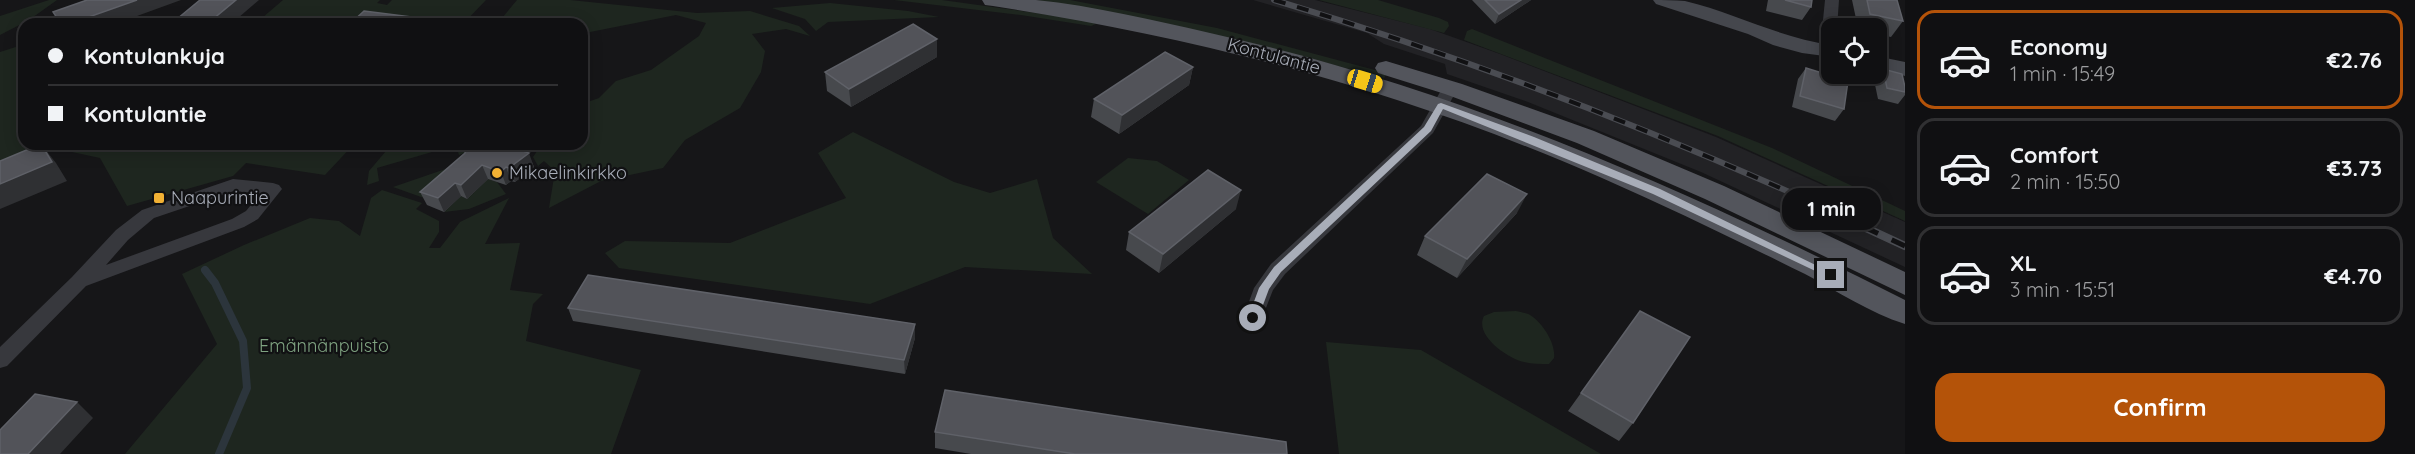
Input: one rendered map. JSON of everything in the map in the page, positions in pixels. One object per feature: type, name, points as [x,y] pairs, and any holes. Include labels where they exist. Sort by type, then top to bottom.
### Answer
[{"type":"main road","name":"Kontulantie","points":[[993,0],[1132,22],[1236,45],[1446,97],[1586,137],[1710,189],[1905,284]]},
{"type":"main road","name":"Kontulantie","points":[[1105,0],[1242,29],[1446,97],[1541,143],[1657,192],[1778,248],[1905,313]]},
{"type":"street","points":[[1663,0],[1755,30],[1789,44],[1821,50]]},
{"type":"street","points":[[1831,18],[1832,0]]},
{"type":"street","points":[[1887,65],[1905,69]]},
{"type":"street","points":[[1253,318],[1264,288],[1278,270],[1427,129],[1446,97]]},
{"type":"street","points":[[0,360],[136,222],[163,207],[233,185],[273,189],[252,215],[238,223],[79,282]]},
{"type":"shaded area","points":[[1253,0],[1315,0],[1430,29],[1716,137],[1905,222],[1905,267],[1701,172],[1528,102],[1447,74],[1445,64],[1384,44],[1367,33]]},
{"type":"green space","points":[[49,0],[57,0],[32,18],[18,18],[18,26],[0,35],[0,16]]},
{"type":"green space","points":[[283,0],[380,0],[377,3],[387,5],[392,0],[486,0],[469,18],[262,18]]},
{"type":"green space","points":[[517,0],[570,0],[697,13],[750,11],[799,26],[810,36],[786,29],[752,34],[765,51],[761,72],[740,108],[685,140],[663,168],[601,181],[549,208],[555,171],[544,161],[538,166],[533,157],[538,150],[588,150],[588,102],[599,98],[616,81],[651,70],[699,36],[706,23],[676,15],[588,32],[588,18],[502,18]]},
{"type":"green space","points":[[894,0],[942,0],[1086,20],[1096,24],[1091,26]]},
{"type":"green space","points":[[1036,0],[1070,0],[1217,28],[1386,73],[1384,79],[1212,34],[1124,15]]},
{"type":"green space","points":[[1319,0],[1378,0],[1439,18],[1448,22],[1449,26],[1444,33]]},
{"type":"green space","points":[[830,3],[908,11],[939,17],[828,22],[816,31],[805,19],[772,8]]},
{"type":"green space","points":[[1472,29],[1772,148],[1905,211],[1905,221],[1718,136],[1464,40],[1467,31]]},
{"type":"green space","points":[[18,46],[18,150],[35,150],[0,165],[0,52]]},
{"type":"green space","points":[[853,132],[954,182],[990,193],[1037,179],[1053,238],[1092,274],[965,267],[870,304],[619,268],[605,253],[625,241],[730,243],[846,198],[818,153]]},
{"type":"green space","points":[[63,150],[348,150],[325,175],[246,163],[233,176],[127,206],[100,158]]},
{"type":"green space","points":[[387,150],[439,150],[377,168],[379,181],[367,185],[369,171]]},
{"type":"green space","points":[[458,150],[468,150],[467,152],[459,155]]},
{"type":"green space","points":[[1128,158],[1157,161],[1189,180],[1148,214],[1096,182]]},
{"type":"green space","points":[[466,162],[424,198],[393,187]]},
{"type":"green space","points":[[488,179],[497,182],[506,194],[469,209],[444,212],[461,196],[467,199]]},
{"type":"green space","name":"Emännänpuisto","points":[[382,190],[422,203],[416,209],[439,221],[439,232],[429,248],[440,248],[460,222],[509,198],[485,244],[520,243],[510,290],[543,294],[533,304],[526,341],[641,370],[611,454],[125,454],[217,344],[182,274],[310,218],[339,221],[360,236],[371,198]]},
{"type":"green space","points":[[1516,311],[1530,315],[1548,334],[1554,352],[1554,358],[1549,364],[1517,360],[1501,351],[1488,338],[1482,323],[1484,316],[1494,312]]},
{"type":"green space","points":[[1326,342],[1421,350],[1601,454],[1339,454]]},
{"type":"building","points":[[87,0],[137,0],[86,18],[57,18],[53,12]]},
{"type":"building","points":[[200,0],[236,0],[214,18],[178,18]]},
{"type":"building","points":[[1485,0],[1521,0],[1499,14]]},
{"type":"building","points":[[1785,0],[1812,0],[1811,7]]},
{"type":"building","points":[[1867,0],[1897,0],[1903,21],[1870,14]]},
{"type":"building","points":[[364,11],[420,18],[356,18]]},
{"type":"building","points":[[913,24],[937,39],[849,89],[825,72]]},
{"type":"building","points":[[1165,52],[1193,67],[1122,115],[1094,99]]},
{"type":"building","points":[[1806,68],[1821,73],[1821,84],[1848,84],[1844,109],[1800,96]]},
{"type":"building","points":[[1887,70],[1902,74],[1905,92],[1887,88]]},
{"type":"building","points":[[27,150],[45,150],[52,162],[0,184],[0,161]]},
{"type":"building","points":[[466,150],[520,150],[529,153],[501,172],[482,165],[461,185],[455,183],[438,198],[420,192]]},
{"type":"building","points":[[1208,170],[1241,190],[1163,254],[1129,232]]},
{"type":"building","points":[[1487,174],[1527,194],[1467,259],[1425,236]]},
{"type":"building","points":[[588,275],[915,324],[904,360],[568,308]]},
{"type":"building","points":[[1640,311],[1690,337],[1633,423],[1581,393]]},
{"type":"building","points":[[945,390],[1286,442],[1287,454],[1075,454],[935,432]]},
{"type":"building","points":[[35,394],[77,402],[28,454],[0,454],[0,430]]},
{"type":"waterway","points":[[205,270],[215,283],[243,341],[247,388],[219,454]]},
{"type":"railway","points":[[1274,0],[1412,44],[1547,92],[1814,203]]},
{"type":"railway","points":[[1810,202],[1905,246]]},
{"type":"place","name":"Mikaelinkirkko","points":[[497,173]]},
{"type":"place","name":"Naapurintie","points":[[159,198]]},
{"type":"route","points":[[1253,318],[1264,288],[1278,270],[1427,129],[1441,106],[1531,139],[1657,192],[1831,275]]}]
